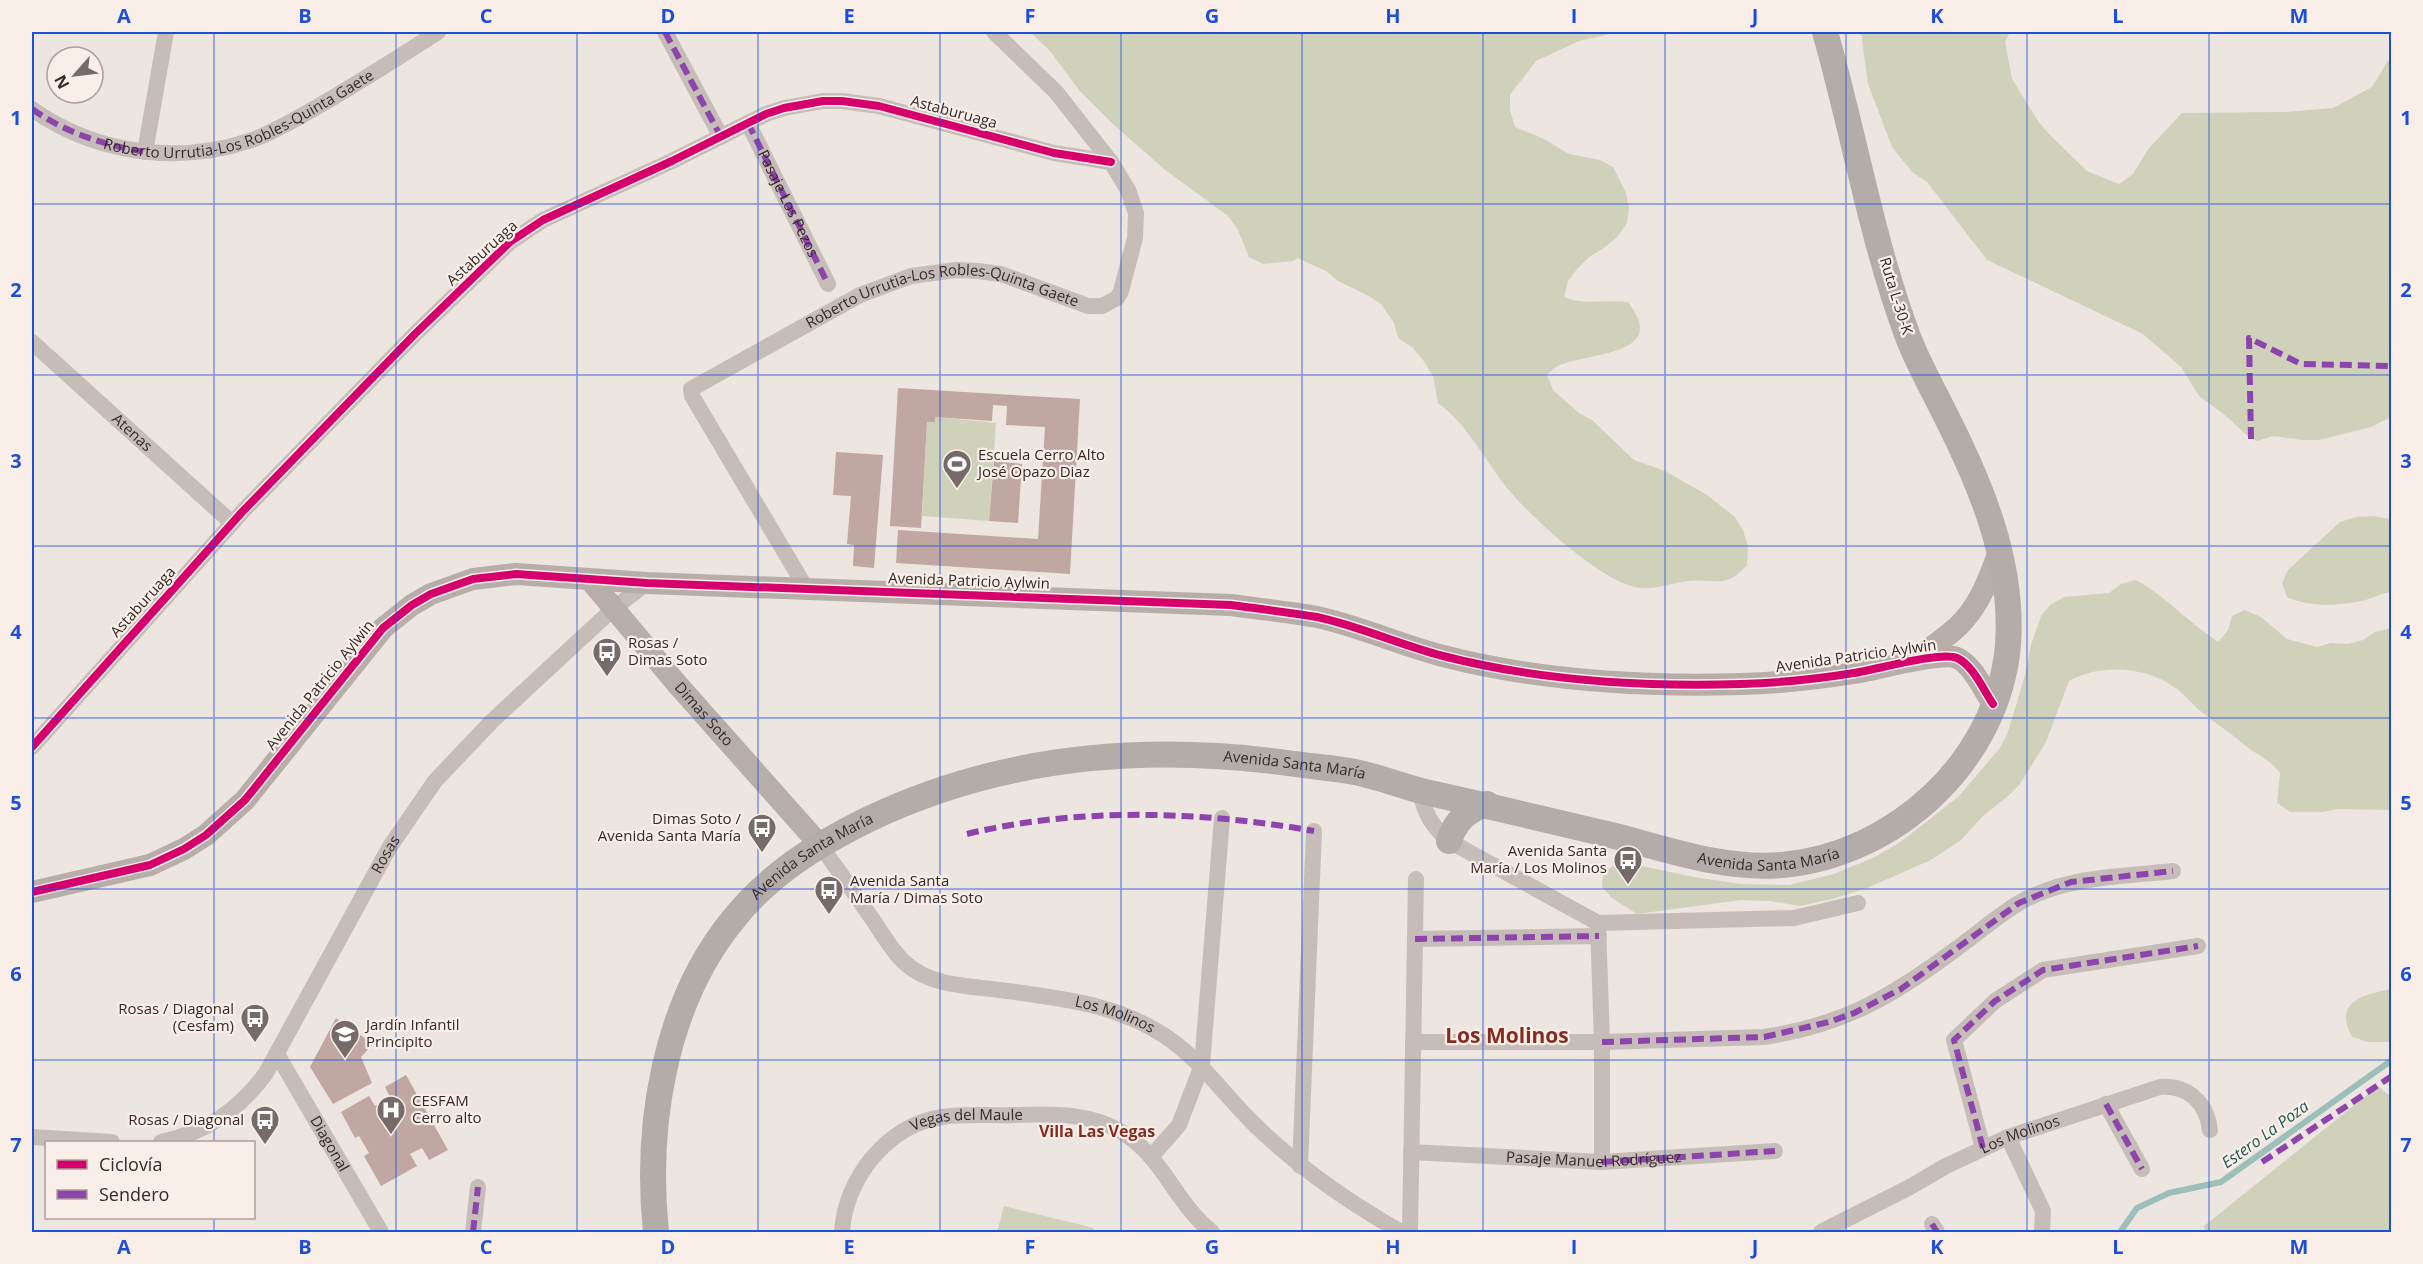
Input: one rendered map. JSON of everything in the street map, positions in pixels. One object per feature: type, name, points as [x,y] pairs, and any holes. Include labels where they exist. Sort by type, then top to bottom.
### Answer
[{"type":"main road","name":"Ruta L-30-K","points":[[1825,32],[1867,202],[1908,336],[1926,379],[1962,450],[2000,549]]},
{"type":"main road","name":"Avenida Santa María","points":[[656,1233],[654,1182],[659,1109],[672,1041],[690,989],[717,940],[753,896],[774,877],[820,845],[881,813],[956,784],[1011,770],[1089,757],[1135,753],[1180,753],[1262,759],[1355,772],[1420,790],[1487,804],[1720,862],[1755,866],[1808,862],[1865,843],[1895,826],[1940,789],[1966,756],[1993,704],[2001,679],[2007,647],[2008,595],[2000,549]]},
{"type":"main road","points":[[1449,841],[1460,819],[1468,812],[1487,804]]},
{"type":"street","points":[[145,152],[166,32]]},
{"type":"street","name":"Roberto Urrutia-Los Robles-Quinta Gaete","points":[[32,108],[76,134],[114,146],[145,152],[209,151],[230,147],[269,133],[356,85],[438,32]]},
{"type":"street","points":[[665,32],[721,137]]},
{"type":"street","name":"Roberto Urrutia-Los Robles-Quinta Gaete","points":[[806,588],[692,396],[691,389],[860,295],[911,276],[956,270],[1001,274],[1088,306],[1102,306],[1110,303],[1121,291],[1135,238],[1136,213],[1128,190],[1111,162],[1056,92],[994,32]]},
{"type":"street","name":"Astaburuaga","points":[[32,747],[232,523],[415,334],[522,232],[543,220],[766,114],[804,104],[860,102],[1054,153],[1111,162]]},
{"type":"street","name":"Pasaje Los Pezos","points":[[748,123],[828,284]]},
{"type":"street","name":"Atenas","points":[[32,342],[232,523]]},
{"type":"street","name":"Avenida Patricio Aylwin","points":[[1907,664],[1943,639],[1965,619],[1984,590],[2000,549]]},
{"type":"street","name":"Avenida Patricio Aylwin","points":[[32,892],[150,865],[176,854],[206,835],[245,800],[383,628],[412,605],[431,594],[451,585],[494,575],[527,574],[647,583],[1231,605],[1318,618],[1442,656],[1488,666],[1568,678],[1634,684],[1689,686],[1755,683],[1831,676],[1907,664],[1940,656],[1956,658],[1967,667],[1993,704]]},
{"type":"street","name":"Dimas Soto","points":[[591,580],[613,609],[820,845]]},
{"type":"street","name":"Rosas","points":[[167,1141],[201,1130],[220,1120],[253,1091],[277,1054],[389,848],[435,782],[492,721],[613,609],[647,583]]},
{"type":"street","points":[[1420,790],[1422,803],[1431,823],[1449,841],[1598,930]]},
{"type":"street","points":[[1151,1157],[1179,1125],[1202,1065],[1222,818]]},
{"type":"street","points":[[1300,1166],[1314,831]]},
{"type":"street","name":"Los Molinos","points":[[820,845],[895,952],[917,972],[946,982],[1061,999],[1109,1009],[1144,1024],[1165,1036],[1202,1065],[1253,1124],[1300,1166],[1335,1192],[1401,1233]]},
{"type":"street","points":[[1413,1042],[1602,1042],[1764,1037],[1819,1026],[1854,1013],[1901,989],[2019,903],[2071,882],[2173,871]]},
{"type":"street","points":[[1410,1233],[1416,879]]},
{"type":"street","points":[[1415,939],[1794,918],[1858,903]]},
{"type":"street","points":[[1598,930],[1602,1042],[1602,1162]]},
{"type":"street","points":[[1983,1148],[1954,1040],[1995,1000],[2043,970],[2198,946]]},
{"type":"street","name":"Diagonal","points":[[277,1054],[381,1233]]},
{"type":"street","name":"Los Molinos","points":[[1821,1233],[2008,1137],[2160,1087],[2186,1091],[2201,1103],[2206,1112],[2210,1130]]},
{"type":"street","points":[[2106,1104],[2142,1169]]},
{"type":"street","name":"Vegas del Maule","points":[[842,1233],[850,1194],[867,1163],[886,1144],[908,1129],[941,1117],[1051,1114],[1079,1116],[1109,1125],[1125,1133],[1151,1157],[1202,1229]]},
{"type":"street","points":[[32,1137],[85,1141]]},
{"type":"street","points":[[2008,1137],[2043,1211],[2042,1233]]},
{"type":"street","name":"Pasaje Manuel Rodríguez","points":[[1411,1152],[1602,1162],[1775,1151]]},
{"type":"street","points":[[473,1233],[478,1187]]},
{"type":"green space","points":[[1030,32],[1619,32],[1579,41],[1536,61],[1510,95],[1510,110],[1515,127],[1542,138],[1569,154],[1600,160],[1613,167],[1626,193],[1629,208],[1627,223],[1617,237],[1589,257],[1577,269],[1568,281],[1564,297],[1588,302],[1628,302],[1638,320],[1639,333],[1632,343],[1620,349],[1571,361],[1558,366],[1547,375],[1553,390],[1579,413],[1592,420],[1634,460],[1665,471],[1707,495],[1735,517],[1743,530],[1748,547],[1747,565],[1733,578],[1726,580],[1699,580],[1640,588],[1607,575],[1588,562],[1550,531],[1518,500],[1458,421],[1438,403],[1433,376],[1413,348],[1398,338],[1394,323],[1381,304],[1338,281],[1326,271],[1297,258],[1294,261],[1263,264],[1249,257],[1238,230],[1228,216],[1164,169],[1114,125],[1079,90],[1050,51]]},
{"type":"green space","points":[[1861,32],[2010,32],[2005,42],[2012,79],[2038,121],[2087,171],[2119,184],[2133,174],[2149,148],[2182,113],[2286,112],[2333,108],[2372,87],[2391,56],[2391,417],[2371,427],[2319,440],[2273,436],[2257,441],[2251,439],[2199,396],[2181,367],[2143,334],[1987,260],[1927,182],[1912,172],[1892,147],[1868,84]]},
{"type":"green space","name":"Escuela Cerro Alto José Opazo Diaz","points":[[935,417],[996,423],[989,521],[922,516],[927,422],[934,422]]},
{"type":"green space","points":[[2372,516],[2391,519],[2391,592],[2369,599],[2338,604],[2306,603],[2287,597],[2282,583],[2288,570],[2340,522],[2356,517]]},
{"type":"green space","points":[[2136,580],[2218,642],[2228,630],[2232,616],[2245,610],[2261,617],[2287,639],[2317,647],[2331,643],[2347,644],[2363,640],[2375,632],[2391,628],[2391,810],[2338,809],[2323,812],[2290,812],[2277,803],[2280,773],[2200,711],[2178,690],[2162,680],[2136,671],[2108,670],[2094,672],[2069,681],[2046,742],[2020,784],[1983,816],[1960,841],[1931,860],[1867,888],[1800,906],[1770,901],[1741,900],[1637,914],[1612,898],[1602,887],[1603,873],[1616,864],[1632,864],[1741,884],[1789,885],[1834,874],[1875,857],[1902,841],[1959,796],[1999,749],[2007,735],[2041,616],[2050,605],[2064,597],[2109,593],[2121,584]]},
{"type":"green space","points":[[2391,989],[2391,1042],[2368,1042],[2352,1037],[2347,1025],[2346,1015],[2349,1008],[2361,997]]},
{"type":"green space","points":[[2378,1086],[2391,1097],[2391,1232],[2205,1232],[2204,1226]]},
{"type":"green space","points":[[1004,1206],[1094,1228],[1093,1232],[997,1232]]},
{"type":"building","points":[[898,388],[1080,399],[1070,574],[896,563],[898,530],[1038,539],[1045,427],[1006,425],[1007,406],[993,405],[992,421],[935,417],[935,422],[927,422],[921,528],[890,526]]},
{"type":"building","points":[[836,452],[883,455],[874,568],[853,566],[854,545],[847,544],[851,496],[833,495]]},
{"type":"building","points":[[994,461],[1022,464],[1018,523],[989,521]]},
{"type":"building","points":[[336,1018],[373,1044],[361,1057],[372,1083],[333,1104],[310,1067]]},
{"type":"building","name":"CESFAM Cerro alto","points":[[406,1075],[448,1150],[429,1160],[422,1148],[410,1154],[417,1166],[381,1186],[364,1156],[369,1153],[359,1136],[355,1138],[341,1112],[369,1096],[375,1106],[390,1097],[385,1087]]},
{"type":"waterway","name":"Estero La Poza","points":[[2120,1232],[2137,1208],[2169,1193],[2221,1182],[2392,1060]]},
{"type":"marked path","points":[[665,32],[721,137]]},
{"type":"marked path","points":[[32,109],[58,125],[86,137],[145,152]]},
{"type":"marked path","points":[[748,123],[828,284]]},
{"type":"marked path","points":[[2251,439],[2249,338],[2301,364],[2392,366]]},
{"type":"marked path","points":[[967,834],[1052,819],[1140,815],[1228,819],[1314,831]]},
{"type":"marked path","points":[[1602,1042],[1764,1037],[1829,1022],[1854,1013],[1901,989],[2019,903],[2071,882],[2173,871]]},
{"type":"marked path","points":[[1415,939],[1599,936]]},
{"type":"marked path","points":[[1983,1148],[1954,1040],[1995,1001],[2043,970],[2198,946]]},
{"type":"marked path","points":[[2262,1162],[2392,1076]]},
{"type":"marked path","points":[[2106,1104],[2142,1169]]},
{"type":"marked path","points":[[1602,1162],[1775,1151]]},
{"type":"marked path","points":[[473,1232],[478,1187]]},
{"type":"marked path","points":[[1932,1224],[1937,1232]]},
{"type":"cycle path","points":[[32,747],[243,511],[415,334],[510,242],[543,220],[672,161],[766,114],[784,108],[823,101],[879,106],[1054,153],[1111,162]]},
{"type":"cycle path","points":[[32,892],[150,865],[184,849],[206,835],[245,800],[383,628],[412,605],[431,594],[473,579],[516,574],[647,583],[1231,605],[1317,617],[1427,652],[1480,665],[1554,677],[1628,683],[1703,685],[1783,682],[1840,675],[1923,659],[1949,657],[1957,658],[1968,666],[1993,704]]},
{"type":"place","name":"Escuela Cerro Alto José Opazo Diaz","points":[[957,490]]},
{"type":"place","name":"Rosas / Dimas Soto","points":[[607,678]]},
{"type":"place","name":"Dimas Soto / Avenida Santa María","points":[[762,854]]},
{"type":"place","name":"Avenida Santa María / Los Molinos","points":[[1628,886]]},
{"type":"place","name":"Avenida Santa María / Dimas Soto","points":[[829,916]]},
{"type":"place","name":"Rosas / Diagonal (Cesfam)","points":[[255,1044]]},
{"type":"place","name":"Jardín Infantil Principito","points":[[345,1060]]},
{"type":"place","name":"CESFAM Cerro alto","points":[[391,1136]]},
{"type":"place","name":"Rosas / Diagonal","points":[[265,1146]]},
{"type":"district","name":"Los Molinos","points":[[1507,1036]]},
{"type":"district","name":"Villa Las Vegas","points":[[1097,1131]]}]
